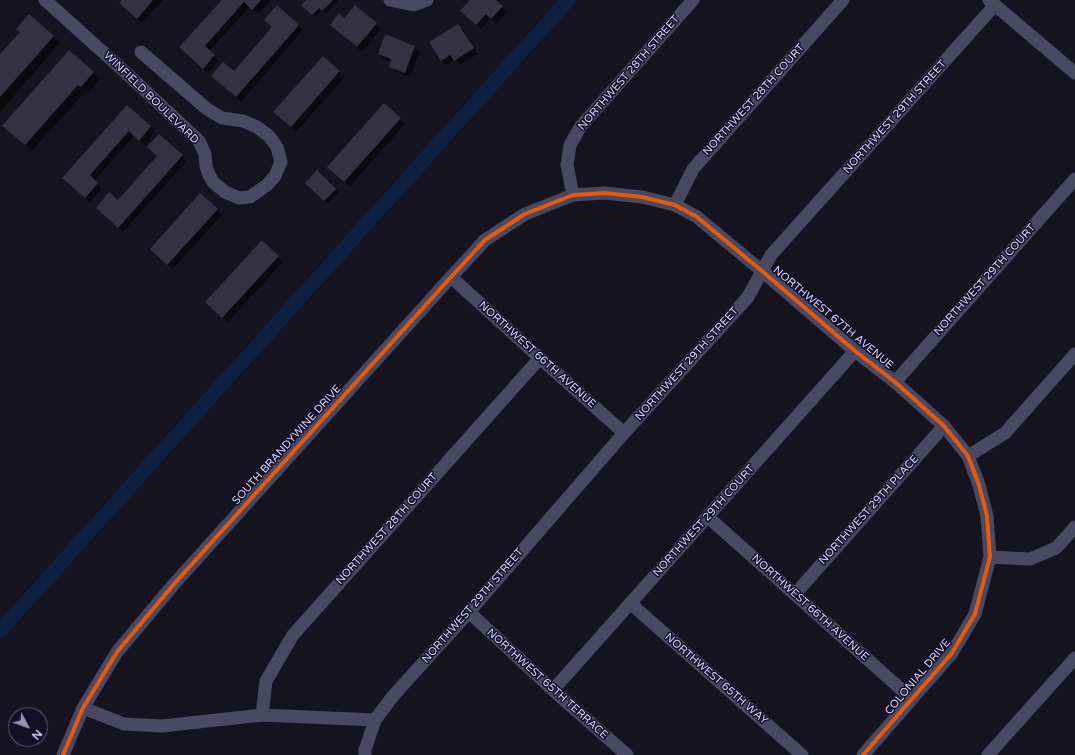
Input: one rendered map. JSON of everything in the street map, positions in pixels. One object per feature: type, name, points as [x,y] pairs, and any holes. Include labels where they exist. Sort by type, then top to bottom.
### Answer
[{"type":"street","name":"WINFIELD BOULEVARD","points":[[45,0],[124,71],[199,142],[205,154],[206,166],[209,175],[219,188],[239,198],[250,197],[267,185],[275,176],[281,162],[278,148],[269,136],[257,127],[243,121],[222,118],[207,109],[141,52]]},
{"type":"street","points":[[390,0],[414,5],[427,0]]},
{"type":"street","name":"NORTHWEST 28TH STREET","points":[[573,195],[568,166],[570,145],[581,126],[693,0]]},
{"type":"street","name":"NORTHWEST 28TH COURT","points":[[675,205],[693,169],[843,0]]},
{"type":"street","points":[[992,2],[1075,73]]},
{"type":"street","name":"NORTHWEST 29TH STREET","points":[[365,755],[365,750],[375,720],[393,696],[469,612],[624,433],[748,297],[771,255],[992,2]]},
{"type":"street","name":"NORTHWEST 29TH COURT","points":[[895,382],[1075,179]]},
{"type":"street","name":"NORTHWEST 67TH AVENUE","points":[[573,195],[604,193],[642,197],[675,205],[698,217],[855,351],[895,382],[944,426],[968,456],[979,485],[987,516],[990,557]]},
{"type":"street","name":"SOUTH BRANDYWINE DRIVE","points":[[63,755],[83,708],[117,652],[174,584],[451,277],[486,240],[525,214],[573,195]]},
{"type":"street","name":"NORTHWEST 66TH AVENUE","points":[[451,277],[624,433]]},
{"type":"street","name":"NORTHWEST 29TH COURT","points":[[553,690],[855,351]]},
{"type":"street","points":[[968,456],[1005,434],[1075,354]]},
{"type":"street","name":"NORTHWEST 28TH COURT","points":[[262,715],[266,681],[293,635],[540,358]]},
{"type":"street","name":"NORTHWEST 29TH PLACE","points":[[795,594],[944,426]]},
{"type":"street","name":"NORTHWEST 66TH AVENUE","points":[[708,517],[912,699]]},
{"type":"street","points":[[990,557],[1030,559],[1056,548],[1075,527]]},
{"type":"street","name":"COLONIAL DRIVE","points":[[863,755],[952,653],[975,614],[990,557]]},
{"type":"street","name":"NORTHWEST 65TH WAY","points":[[630,603],[802,755]]},
{"type":"street","name":"NORTHWEST 65TH TERRACE","points":[[469,612],[626,755]]},
{"type":"street","points":[[988,755],[1075,658]]},
{"type":"street","points":[[83,708],[124,724],[162,726],[262,715],[375,720]]},
{"type":"building","points":[[122,0],[153,0],[137,19],[119,3]]},
{"type":"building","points":[[222,0],[261,0],[252,10],[244,2],[205,46],[215,55],[203,69],[179,47]]},
{"type":"building","points":[[306,0],[333,0],[322,11],[319,8],[312,15],[301,5]]},
{"type":"building","points":[[470,0],[496,0],[503,6],[491,19],[486,14],[476,25],[460,11]]},
{"type":"building","points":[[277,5],[299,25],[236,97],[211,76],[223,62],[234,71],[272,27],[264,20]]},
{"type":"building","points":[[355,5],[377,23],[357,47],[330,25],[339,13],[344,18]]},
{"type":"building","points":[[29,14],[54,36],[0,97],[0,54],[20,32],[16,29]]},
{"type":"building","points":[[458,24],[474,48],[454,61],[450,55],[441,61],[429,42]]},
{"type":"building","points":[[385,34],[415,46],[405,73],[389,67],[391,59],[378,54]]},
{"type":"building","points":[[69,50],[94,72],[81,87],[78,85],[25,145],[2,126]]},
{"type":"building","points":[[323,56],[340,71],[291,127],[273,112]]},
{"type":"building","points":[[384,103],[401,118],[344,182],[327,167]]},
{"type":"building","points":[[127,105],[151,126],[139,141],[129,131],[90,175],[98,183],[85,198],[62,178]]},
{"type":"building","points":[[159,134],[183,155],[118,228],[96,208],[109,192],[118,200],[157,156],[147,147]]},
{"type":"building","points":[[317,170],[336,189],[324,201],[305,183]]},
{"type":"building","points":[[200,193],[218,209],[167,265],[150,249]]},
{"type":"building","points":[[262,240],[279,256],[222,318],[205,302]]},
{"type":"waterway","points":[[0,631],[568,0]]},
{"type":"cycle path","points":[[63,755],[83,708],[117,652],[174,584],[485,240],[525,214],[573,195],[604,193],[642,197],[675,205],[697,217],[855,351],[895,382],[944,426],[968,456],[979,485],[987,516],[990,557],[975,614],[952,653],[863,755]]}]
